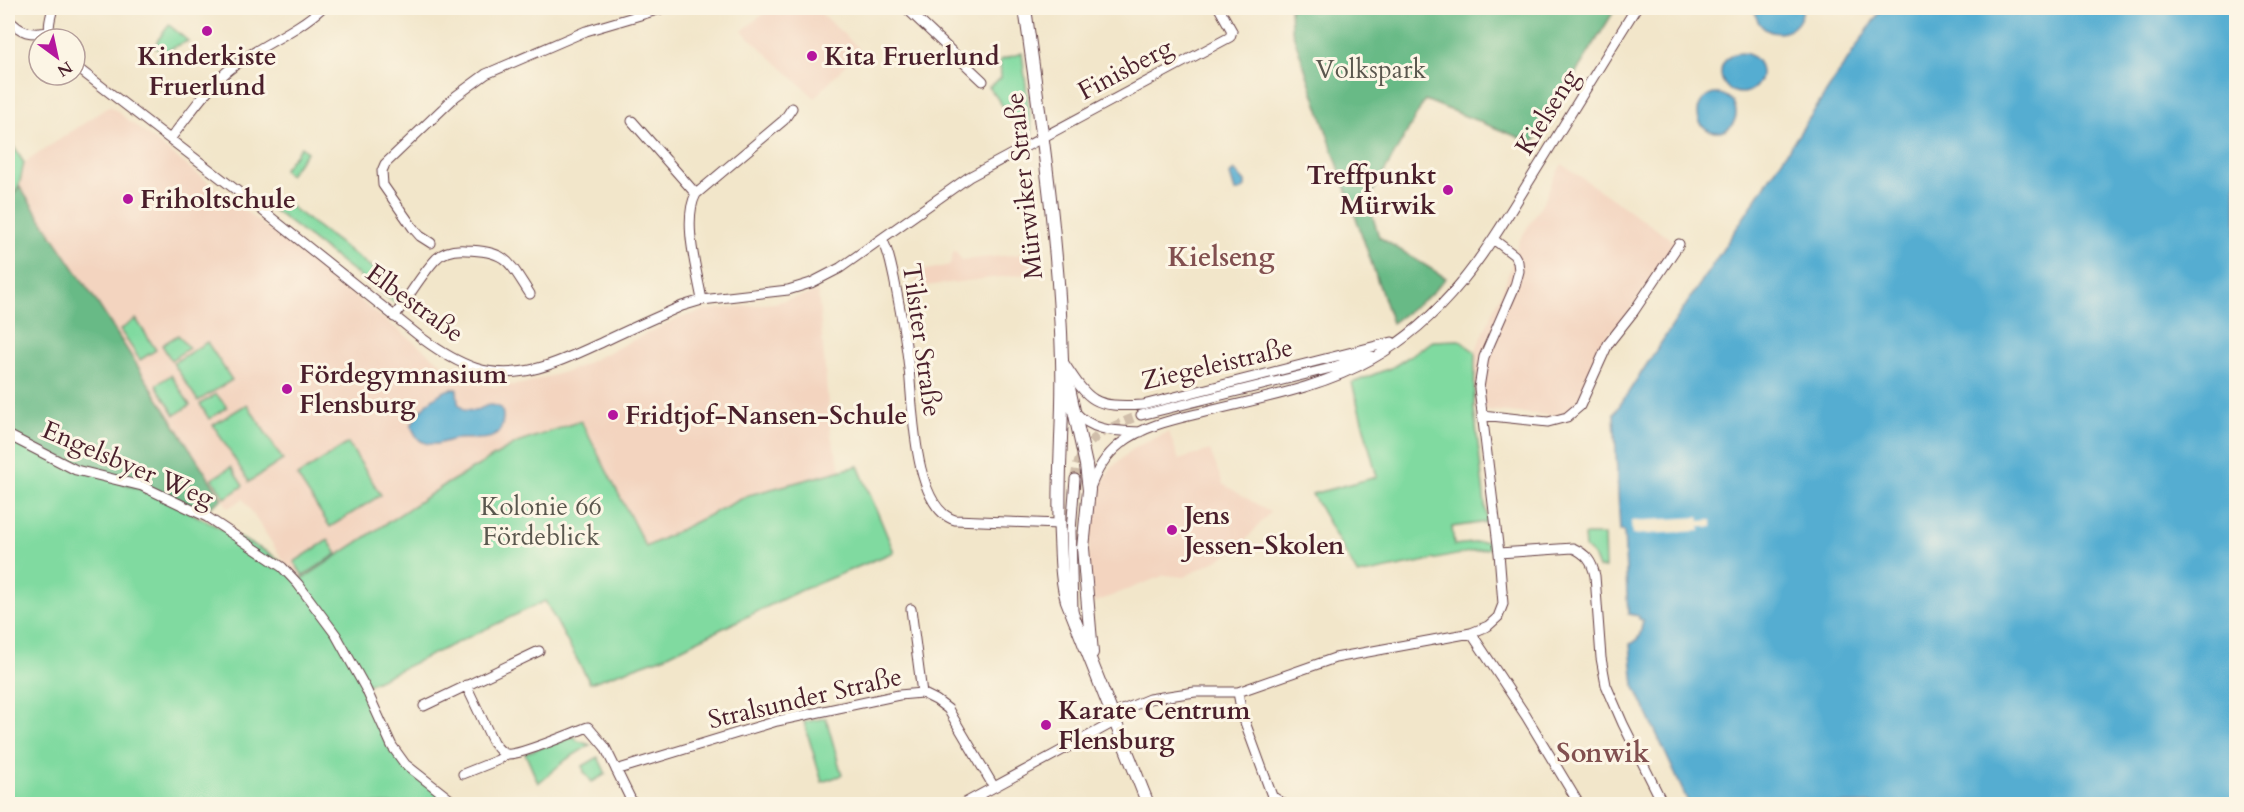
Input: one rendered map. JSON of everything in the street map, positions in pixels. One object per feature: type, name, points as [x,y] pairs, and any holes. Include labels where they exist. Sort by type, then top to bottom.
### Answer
[{"type":"main road","name":"Mürwiker Straße","points":[[1025,8],[1043,137],[1057,264],[1062,360],[1059,472],[1062,581],[1073,618],[1148,804]]},
{"type":"main road","name":"Mürwiker Straße","points":[[1062,360],[1086,465],[1089,490],[1083,548],[1093,666]]},
{"type":"street","points":[[50,27],[49,20],[53,8]]},
{"type":"street","points":[[170,139],[219,78],[322,8]]},
{"type":"street","points":[[431,243],[412,228],[384,185],[382,171],[386,164],[456,96],[486,74],[568,37],[664,8]]},
{"type":"street","points":[[906,8],[983,81]]},
{"type":"street","name":"Finisberg","points":[[1043,137],[1230,37],[1232,31],[1219,8]]},
{"type":"street","name":"Kielseng","points":[[1493,239],[1636,8]]},
{"type":"street","points":[[8,19],[17,29],[27,33]]},
{"type":"street","name":"Elbestraße","points":[[87,75],[438,350],[475,368],[494,372],[516,372],[542,368],[682,306],[702,300],[770,293],[811,283],[840,268],[882,239]]},
{"type":"street","points":[[702,300],[690,222],[690,210],[696,194],[784,120],[792,108]]},
{"type":"street","points":[[632,121],[696,194]]},
{"type":"street","name":"Tilsiter Straße","points":[[1043,137],[969,177],[882,239],[888,253],[905,335],[916,442],[925,480],[936,506],[947,518],[955,520],[1059,524]]},
{"type":"street","points":[[963,804],[1149,699],[1195,692],[1238,692],[1335,658],[1472,633],[1488,626],[1498,616],[1503,604],[1499,553],[1479,388],[1484,357],[1515,286],[1519,271],[1514,255],[1493,239]]},
{"type":"street","name":"Ziegeleistraße","points":[[1089,490],[1104,459],[1121,443],[1140,432],[1165,422],[1305,387],[1373,359],[1422,324],[1451,296],[1477,264],[1493,239]]},
{"type":"street","points":[[1482,415],[1548,422],[1559,420],[1574,412],[1584,398],[1608,344],[1634,311],[1679,244]]},
{"type":"street","points":[[394,317],[436,259],[451,250],[490,251],[499,255],[514,269],[530,294]]},
{"type":"street","name":"Ziegeleistraße","points":[[1062,360],[1084,393],[1095,401],[1117,406],[1134,405],[1311,364],[1400,340]]},
{"type":"street","name":"Ziegeleistraße","points":[[1141,415],[1331,368],[1400,340]]},
{"type":"street","points":[[1062,376],[1068,404],[1074,411]]},
{"type":"street","name":"Ziegeleistraße","points":[[1074,411],[1084,421],[1095,427],[1140,432]]},
{"type":"street","name":"Engelsbyer Weg","points":[[8,435],[76,470],[142,486],[238,537],[282,567],[298,584],[336,635],[366,689],[392,747],[405,764],[456,804]]},
{"type":"street","points":[[1073,618],[1071,531],[1075,479]]},
{"type":"street","points":[[1499,553],[1573,548],[1583,552],[1588,558],[1593,567],[1601,658],[1606,685],[1663,804]]},
{"type":"street","points":[[911,609],[922,693]]},
{"type":"street","points":[[1472,633],[1532,725],[1579,804]]},
{"type":"street","points":[[424,706],[538,651]]},
{"type":"street","points":[[466,685],[493,742],[499,750],[507,754]]},
{"type":"street","points":[[1238,692],[1244,725],[1269,800],[1284,804]]},
{"type":"street","name":"Stralsunder Straße","points":[[616,770],[777,721],[899,695],[922,693],[948,709],[994,787]]},
{"type":"street","points":[[463,774],[507,754],[519,752],[588,727],[605,747],[633,804]]},
{"type":"shaded area","name":"Kita Fruerlund","points":[[770,8],[815,8],[860,49],[815,98],[742,31]]},
{"type":"shaded area","points":[[110,106],[450,370],[474,382],[495,387],[522,384],[572,370],[672,321],[701,311],[774,303],[818,292],[831,436],[841,470],[749,495],[646,547],[581,421],[517,443],[443,486],[302,579],[285,563],[243,499],[228,508],[98,304],[19,186],[24,163]]},
{"type":"shaded area","points":[[1562,164],[1675,242],[1626,316],[1606,337],[1581,394],[1574,406],[1566,413],[1556,416],[1474,409],[1475,352],[1506,282],[1519,241],[1544,201]]},
{"type":"shaded area","points":[[954,250],[962,260],[1043,252],[1044,272],[916,287],[917,272],[950,265]]},
{"type":"shaded area","name":"Jens Jessen-Skolen","points":[[1169,432],[1179,460],[1210,450],[1223,484],[1270,512],[1238,549],[1184,577],[1165,575],[1093,603],[1088,558],[1092,500],[1111,468],[1135,447]]},
{"type":"green space","name":"Volkspark","points":[[1290,8],[1616,8],[1533,143],[1425,100],[1368,201],[1379,237],[1446,278],[1430,295],[1392,323],[1291,28]]},
{"type":"green space","points":[[169,25],[188,41],[163,52],[156,48],[157,41]]},
{"type":"green space","points":[[1022,53],[1032,134],[1026,138],[989,87],[1001,78],[1000,60]]},
{"type":"green space","points":[[8,138],[24,163],[19,186],[8,205]]},
{"type":"green space","points":[[301,147],[307,152],[289,175],[283,170]]},
{"type":"green space","points":[[19,186],[98,304],[222,499],[203,512],[75,466],[8,433],[8,205]]},
{"type":"green space","points":[[279,198],[403,291],[395,303],[271,208]]},
{"type":"green space","points":[[136,319],[156,350],[140,360],[120,330]]},
{"type":"green space","points":[[178,335],[189,348],[171,360],[162,345]]},
{"type":"green space","points":[[1459,340],[1475,352],[1474,409],[1487,522],[1452,527],[1454,545],[1490,541],[1490,548],[1358,575],[1312,494],[1377,477],[1352,383],[1393,367],[1433,341]]},
{"type":"green space","points":[[207,342],[232,380],[198,401],[173,363]]},
{"type":"green space","points":[[171,375],[190,405],[175,415],[156,385]]},
{"type":"green space","points":[[216,394],[227,407],[209,419],[200,404]]},
{"type":"green space","points":[[247,404],[283,460],[249,482],[213,425]]},
{"type":"green space","name":"Kolonie 66 Fördeblick","points":[[581,421],[646,547],[749,495],[858,466],[894,552],[797,592],[666,656],[590,683],[545,601],[361,688],[390,750],[452,804],[8,804],[8,433],[121,477],[269,553],[302,579],[443,486],[517,443]]},
{"type":"green space","points":[[348,443],[381,495],[330,527],[297,476]]},
{"type":"green space","points":[[231,467],[243,486],[225,498],[212,479]]},
{"type":"green space","points":[[1584,535],[1604,535],[1605,568],[1598,568],[1593,555],[1585,548]]},
{"type":"green space","points":[[328,540],[337,554],[303,576],[294,562]]},
{"type":"green space","points":[[826,718],[842,775],[822,782],[804,722]]},
{"type":"green space","points":[[575,736],[576,740],[590,745],[567,759],[538,783],[525,753]]},
{"type":"green space","points":[[598,757],[606,774],[592,782],[584,772],[583,766]]},
{"type":"water","points":[[1755,8],[1803,9],[1800,20],[1793,27],[1786,32],[1777,33],[1762,26],[1757,19]]},
{"type":"water","points":[[1882,8],[2236,8],[2236,804],[1689,804],[1634,685],[1630,644],[1638,637],[1643,620],[1639,619],[1639,616],[1628,614],[1624,531],[1620,531],[1614,414]]},
{"type":"water","points":[[1741,53],[1755,59],[1761,73],[1755,87],[1741,93],[1727,87],[1721,73],[1727,59]]},
{"type":"water","points":[[1717,94],[1731,99],[1736,113],[1731,127],[1717,132],[1703,127],[1698,113],[1703,99]]},
{"type":"water","points":[[1234,170],[1245,182],[1245,187],[1240,191],[1235,191],[1230,175]]},
{"type":"water","points":[[450,389],[457,389],[458,403],[464,410],[475,411],[490,405],[501,408],[503,419],[499,431],[490,438],[484,439],[457,439],[435,444],[419,440],[411,426],[414,420],[432,399]]},
{"type":"pier","points":[[1699,517],[1700,521],[1712,520],[1712,527],[1700,527],[1700,531],[1632,535],[1631,521]]},
{"type":"tunnel","points":[[1075,479],[1082,454],[1096,437],[1116,425],[1141,415]]},
{"type":"place","name":"Kinderkiste Fruerlund","points":[[207,31]]},
{"type":"place","name":"Kita Fruerlund","points":[[812,56]]},
{"type":"place","name":"Treffpunkt Mürwik","points":[[1448,190]]},
{"type":"place","name":"Friholtschule","points":[[128,199]]},
{"type":"place","name":"Fördegymnasium Flensburg","points":[[287,389]]},
{"type":"place","name":"Fridtjof-Nansen-Schule","points":[[613,415]]},
{"type":"place","name":"Jens Jessen-Skolen","points":[[1172,530]]},
{"type":"place","name":"Karate Centrum Flensburg","points":[[1046,725]]},
{"type":"district","name":"Kielseng","points":[[1221,257]]},
{"type":"district","name":"Sonwik","points":[[1603,753]]}]
